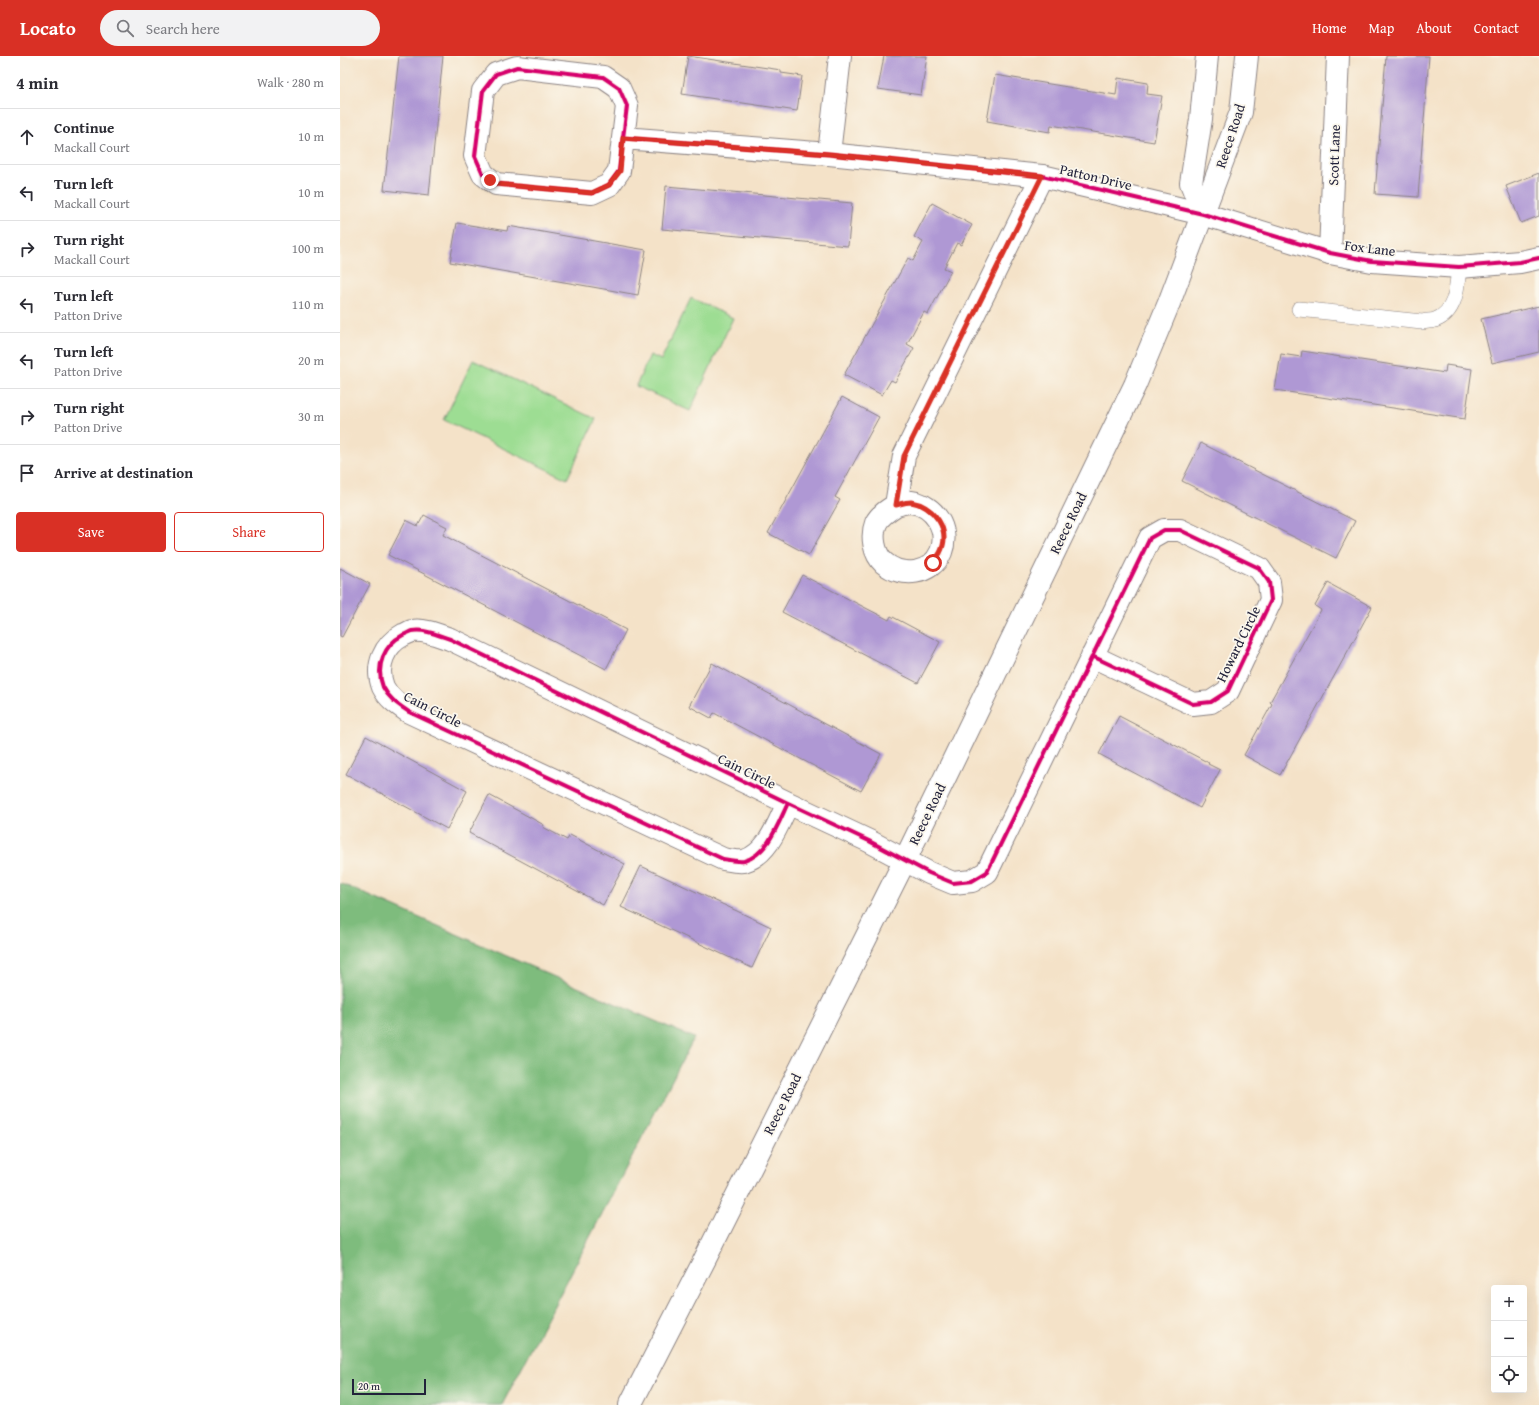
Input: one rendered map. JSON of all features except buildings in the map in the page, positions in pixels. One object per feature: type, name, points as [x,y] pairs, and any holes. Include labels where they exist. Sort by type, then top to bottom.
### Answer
[{"type":"street","points":[[829,154],[840,56]]},
{"type":"street","name":"Reece Road","points":[[1203,214],[1191,183],[1201,119],[1207,56]]},
{"type":"street","name":"Reece Road","points":[[630,1405],[709,1252],[904,860],[1135,385],[1169,303],[1241,112],[1247,56]]},
{"type":"street","name":"Scott Lane","points":[[1330,253],[1338,56]]},
{"type":"street","points":[[517,67],[603,77],[619,88],[627,106],[623,138],[620,171],[609,185],[592,193],[496,184],[483,174],[475,156],[483,91],[496,74],[517,67]]},
{"type":"street","name":"Patton Drive","points":[[623,138],[829,154],[1042,176],[1203,214]]},
{"type":"street","points":[[896,505],[904,456],[1042,176]]},
{"type":"street","name":"Fox Lane","points":[[1203,214],[1330,253],[1372,261],[1459,267],[1520,262],[1539,258]]},
{"type":"street","name":"Howard Circle","points":[[904,860],[953,883],[972,881],[987,872],[1092,656],[1150,538],[1164,530],[1180,530],[1259,568],[1268,582],[1271,600],[1228,691],[1211,702],[1193,704],[1092,656]]},
{"type":"street","name":"Cain Circle","points":[[788,803],[772,835],[760,853],[743,861],[723,859],[410,712],[394,702],[384,687],[380,671],[384,653],[395,640],[411,631],[430,632],[450,639],[869,841],[904,860]]},
{"type":"lane","points":[[1299,309],[1422,322],[1436,319],[1450,309],[1457,292],[1459,267]]},
{"type":"green space","points":[[691,298],[733,318],[690,411],[636,386],[650,355],[661,360]]},
{"type":"green space","points":[[473,360],[596,419],[567,479],[444,420]]},
{"type":"green space","points":[[340,883],[694,1038],[502,1405],[340,1405]]},
{"type":"cycle path","points":[[623,138],[619,171],[609,185],[592,193],[496,184],[483,174],[475,156],[483,91],[496,74],[517,67],[603,77],[619,88],[627,106],[623,138],[829,154],[1042,176],[1203,214],[1330,253],[1372,261],[1459,267],[1520,262],[1539,258]]},
{"type":"cycle path","points":[[788,803],[776,829],[760,852],[744,861],[723,859],[409,712],[391,698],[383,687],[380,671],[383,657],[386,650],[396,639],[412,631],[427,632],[450,639],[869,841],[929,873],[953,883],[972,881],[987,872],[1150,538],[1164,530],[1180,530],[1259,568],[1269,582],[1271,600],[1228,691],[1211,702],[1193,704],[1092,656]]},
{"type":"route","points":[[490,180],[496,184],[592,193],[609,185],[620,171],[623,138],[829,154],[1042,176],[904,456],[896,505],[909,502],[923,505],[934,513],[941,525],[944,538],[941,552],[933,563]]}]
